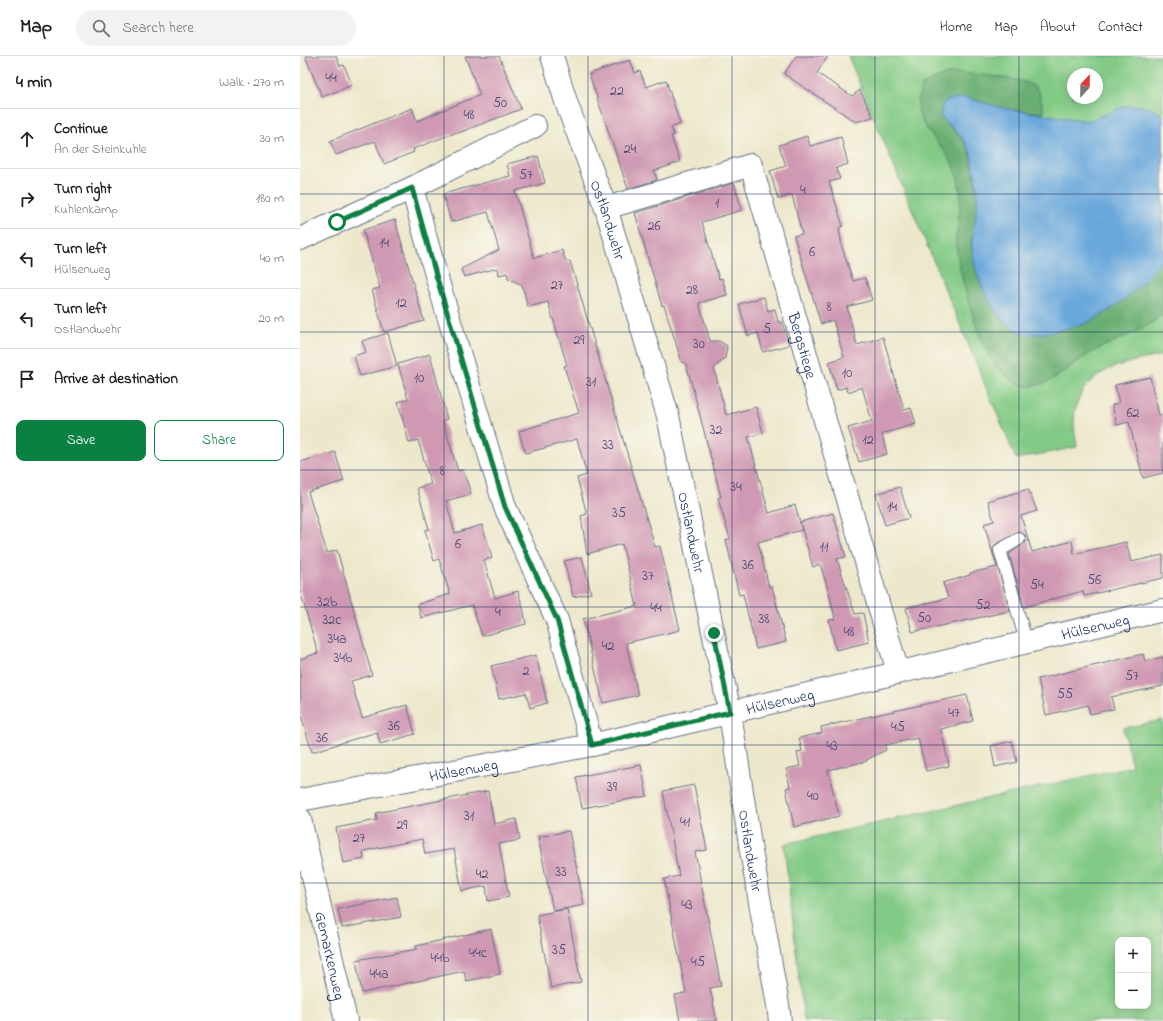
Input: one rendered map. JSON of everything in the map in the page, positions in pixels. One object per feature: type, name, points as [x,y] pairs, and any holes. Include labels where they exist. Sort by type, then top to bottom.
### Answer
[{"type":"street","name":"Ostlandwehr","points":[[552,56],[567,105],[606,208],[668,416],[730,712],[751,851],[780,1021]]},
{"type":"street","points":[[300,239],[412,188],[535,126]]},
{"type":"street","name":"Bergstiege","points":[[606,208],[751,165],[898,672]]},
{"type":"street","points":[[412,188],[436,275],[505,507],[557,620],[592,745]]},
{"type":"street","name":"Hülsenweg","points":[[300,800],[592,745],[1026,641],[1163,610]]},
{"type":"street","name":"Gemarkenweg","points":[[300,819],[346,1021]]},
{"type":"lane","points":[[1019,539],[1000,550],[1026,641]]},
{"type":"green space","points":[[848,56],[1163,56],[1163,355],[1117,366],[1092,380],[1083,390],[1077,404],[1074,422],[1077,447],[1016,459]]},
{"type":"green space","points":[[960,73],[1013,79],[1032,85],[1038,91],[1044,113],[1007,109],[967,98],[941,117],[964,141],[969,149],[978,203],[971,244],[982,286],[995,309],[1006,322],[1084,324],[1108,310],[1134,290],[1163,258],[1163,314],[1155,321],[1137,331],[1089,354],[1051,380],[1034,386],[1018,384],[1009,378],[995,366],[982,342],[964,286],[957,251],[956,239],[960,192],[957,177],[949,158],[923,123],[918,108],[918,98],[922,85],[947,74]]},
{"type":"green space","points":[[1163,720],[1163,1021],[804,1021],[784,844],[1132,766],[1123,728]]},
{"type":"water","points":[[957,98],[967,98],[1007,109],[1088,121],[1125,106],[1151,108],[1163,115],[1163,258],[1156,268],[1138,287],[1117,305],[1095,319],[1082,325],[1042,334],[1019,332],[1009,326],[992,306],[985,294],[975,267],[972,239],[977,193],[971,154],[963,140],[941,117],[941,108],[944,102]]},
{"type":"building","points":[[305,56],[336,56],[340,66],[344,65],[352,85],[322,97]]},
{"type":"building","points":[[465,56],[499,56],[521,109],[413,149],[414,152],[384,164],[375,141],[336,155],[330,141],[412,108],[417,121],[480,95]]},
{"type":"building","points":[[796,56],[828,56],[817,73],[852,96],[860,90],[873,117],[856,122],[784,74]]},
{"type":"building","points":[[630,60],[635,73],[640,71],[646,87],[666,80],[680,124],[671,128],[674,135],[671,136],[680,162],[654,171],[657,180],[628,189],[589,74]]},
{"type":"building","points":[[807,136],[810,146],[841,137],[848,164],[836,168],[840,179],[829,182],[843,226],[839,228],[842,247],[853,281],[865,278],[872,300],[847,307],[857,345],[883,337],[904,410],[911,408],[916,424],[882,434],[887,454],[859,462],[848,428],[872,421],[862,387],[848,392],[846,387],[837,390],[829,362],[844,357],[833,320],[821,324],[794,236],[802,234],[792,195],[778,199],[770,171],[786,166],[779,145]]},
{"type":"building","points":[[538,156],[545,183],[515,191],[534,258],[562,250],[566,262],[570,261],[655,547],[660,546],[680,630],[626,643],[638,695],[603,703],[583,619],[637,606],[622,544],[587,554],[581,516],[587,514],[577,478],[587,475],[577,439],[526,453],[522,443],[519,431],[579,413],[564,366],[567,365],[548,302],[528,307],[522,285],[508,278],[507,273],[499,275],[498,268],[464,277],[461,269],[499,250],[488,212],[451,222],[443,194],[510,176],[507,164]]},
{"type":"building","points":[[734,183],[742,210],[702,222],[719,279],[722,278],[727,295],[699,303],[710,341],[719,341],[727,346],[725,358],[714,368],[726,415],[756,407],[763,433],[748,437],[769,513],[795,505],[802,530],[758,542],[769,587],[772,586],[786,642],[756,649],[743,594],[739,595],[726,540],[730,539],[718,498],[721,497],[691,381],[685,362],[682,363],[664,305],[662,306],[635,213]]},
{"type":"building","points":[[395,220],[424,321],[384,332],[372,290],[380,288],[363,230]]},
{"type":"building","points":[[764,297],[768,311],[775,309],[778,322],[782,322],[789,345],[763,352],[758,333],[748,336],[739,304]]},
{"type":"building","points":[[388,333],[397,366],[360,376],[354,356],[366,352],[362,341]]},
{"type":"building","points":[[430,354],[447,419],[443,421],[458,471],[463,470],[471,494],[446,501],[455,533],[482,525],[492,558],[484,560],[495,598],[518,591],[524,612],[526,624],[482,636],[472,605],[421,618],[418,604],[450,594],[439,559],[434,561],[425,530],[429,529],[417,488],[431,484],[418,440],[409,443],[398,402],[408,399],[398,364]]},
{"type":"building","points":[[1150,377],[1159,415],[1163,414],[1163,473],[1143,478],[1129,422],[1117,425],[1112,405],[1119,403],[1115,385]]},
{"type":"building","points":[[335,452],[344,481],[308,492],[327,553],[337,550],[372,675],[351,681],[362,718],[407,705],[415,734],[380,744],[377,732],[312,752],[300,712],[300,659],[318,653],[300,591],[300,462]]},
{"type":"building","points":[[900,487],[909,518],[885,525],[876,494]]},
{"type":"building","points":[[1028,489],[1037,511],[1021,516],[1032,552],[1072,541],[1074,554],[1126,542],[1131,562],[1163,555],[1163,578],[1084,596],[1083,591],[1024,607],[1009,554],[1026,542],[1025,535],[1019,532],[996,544],[993,549],[1010,611],[912,632],[906,608],[948,598],[943,583],[970,575],[970,573],[997,567],[984,524],[994,521],[988,501]]},
{"type":"building","points":[[833,513],[846,557],[837,559],[855,614],[863,613],[869,642],[836,650],[829,620],[835,619],[829,592],[820,564],[813,567],[800,522]]},
{"type":"building","points":[[582,557],[591,593],[573,597],[564,561]]},
{"type":"building","points":[[1143,654],[1145,661],[1163,657],[1163,686],[1111,697],[1114,709],[1090,714],[1088,705],[1046,715],[1038,679]]},
{"type":"building","points":[[536,655],[547,703],[530,708],[526,693],[499,699],[491,666]]},
{"type":"building","points":[[967,695],[973,721],[941,729],[949,766],[926,771],[918,738],[885,745],[886,750],[866,760],[867,761],[828,770],[839,816],[794,827],[786,788],[790,787],[786,769],[800,766],[797,752],[802,751],[799,738],[822,733],[821,727]]},
{"type":"building","points":[[1012,741],[1017,762],[995,767],[991,746]]},
{"type":"building","points":[[641,765],[647,796],[582,808],[576,777]]},
{"type":"building","points":[[694,785],[707,850],[695,852],[721,986],[710,988],[717,1021],[680,1021],[675,995],[686,993],[664,879],[679,876],[663,791]]},
{"type":"building","points":[[488,791],[494,824],[516,819],[520,840],[499,844],[509,897],[488,901],[486,886],[462,891],[454,849],[425,854],[422,839],[363,851],[364,859],[343,863],[336,828],[377,820],[376,813]]},
{"type":"building","points":[[569,831],[584,905],[553,911],[538,837]]},
{"type":"building","points":[[397,897],[401,917],[342,928],[338,909]]},
{"type":"building","points":[[567,909],[581,982],[551,988],[537,915]]},
{"type":"building","points":[[491,929],[500,974],[466,981],[464,971],[362,993],[356,960],[417,949],[416,946]]},
{"type":"route","points":[[337,222],[412,188],[436,275],[505,507],[557,620],[592,745],[730,712],[714,633]]}]
